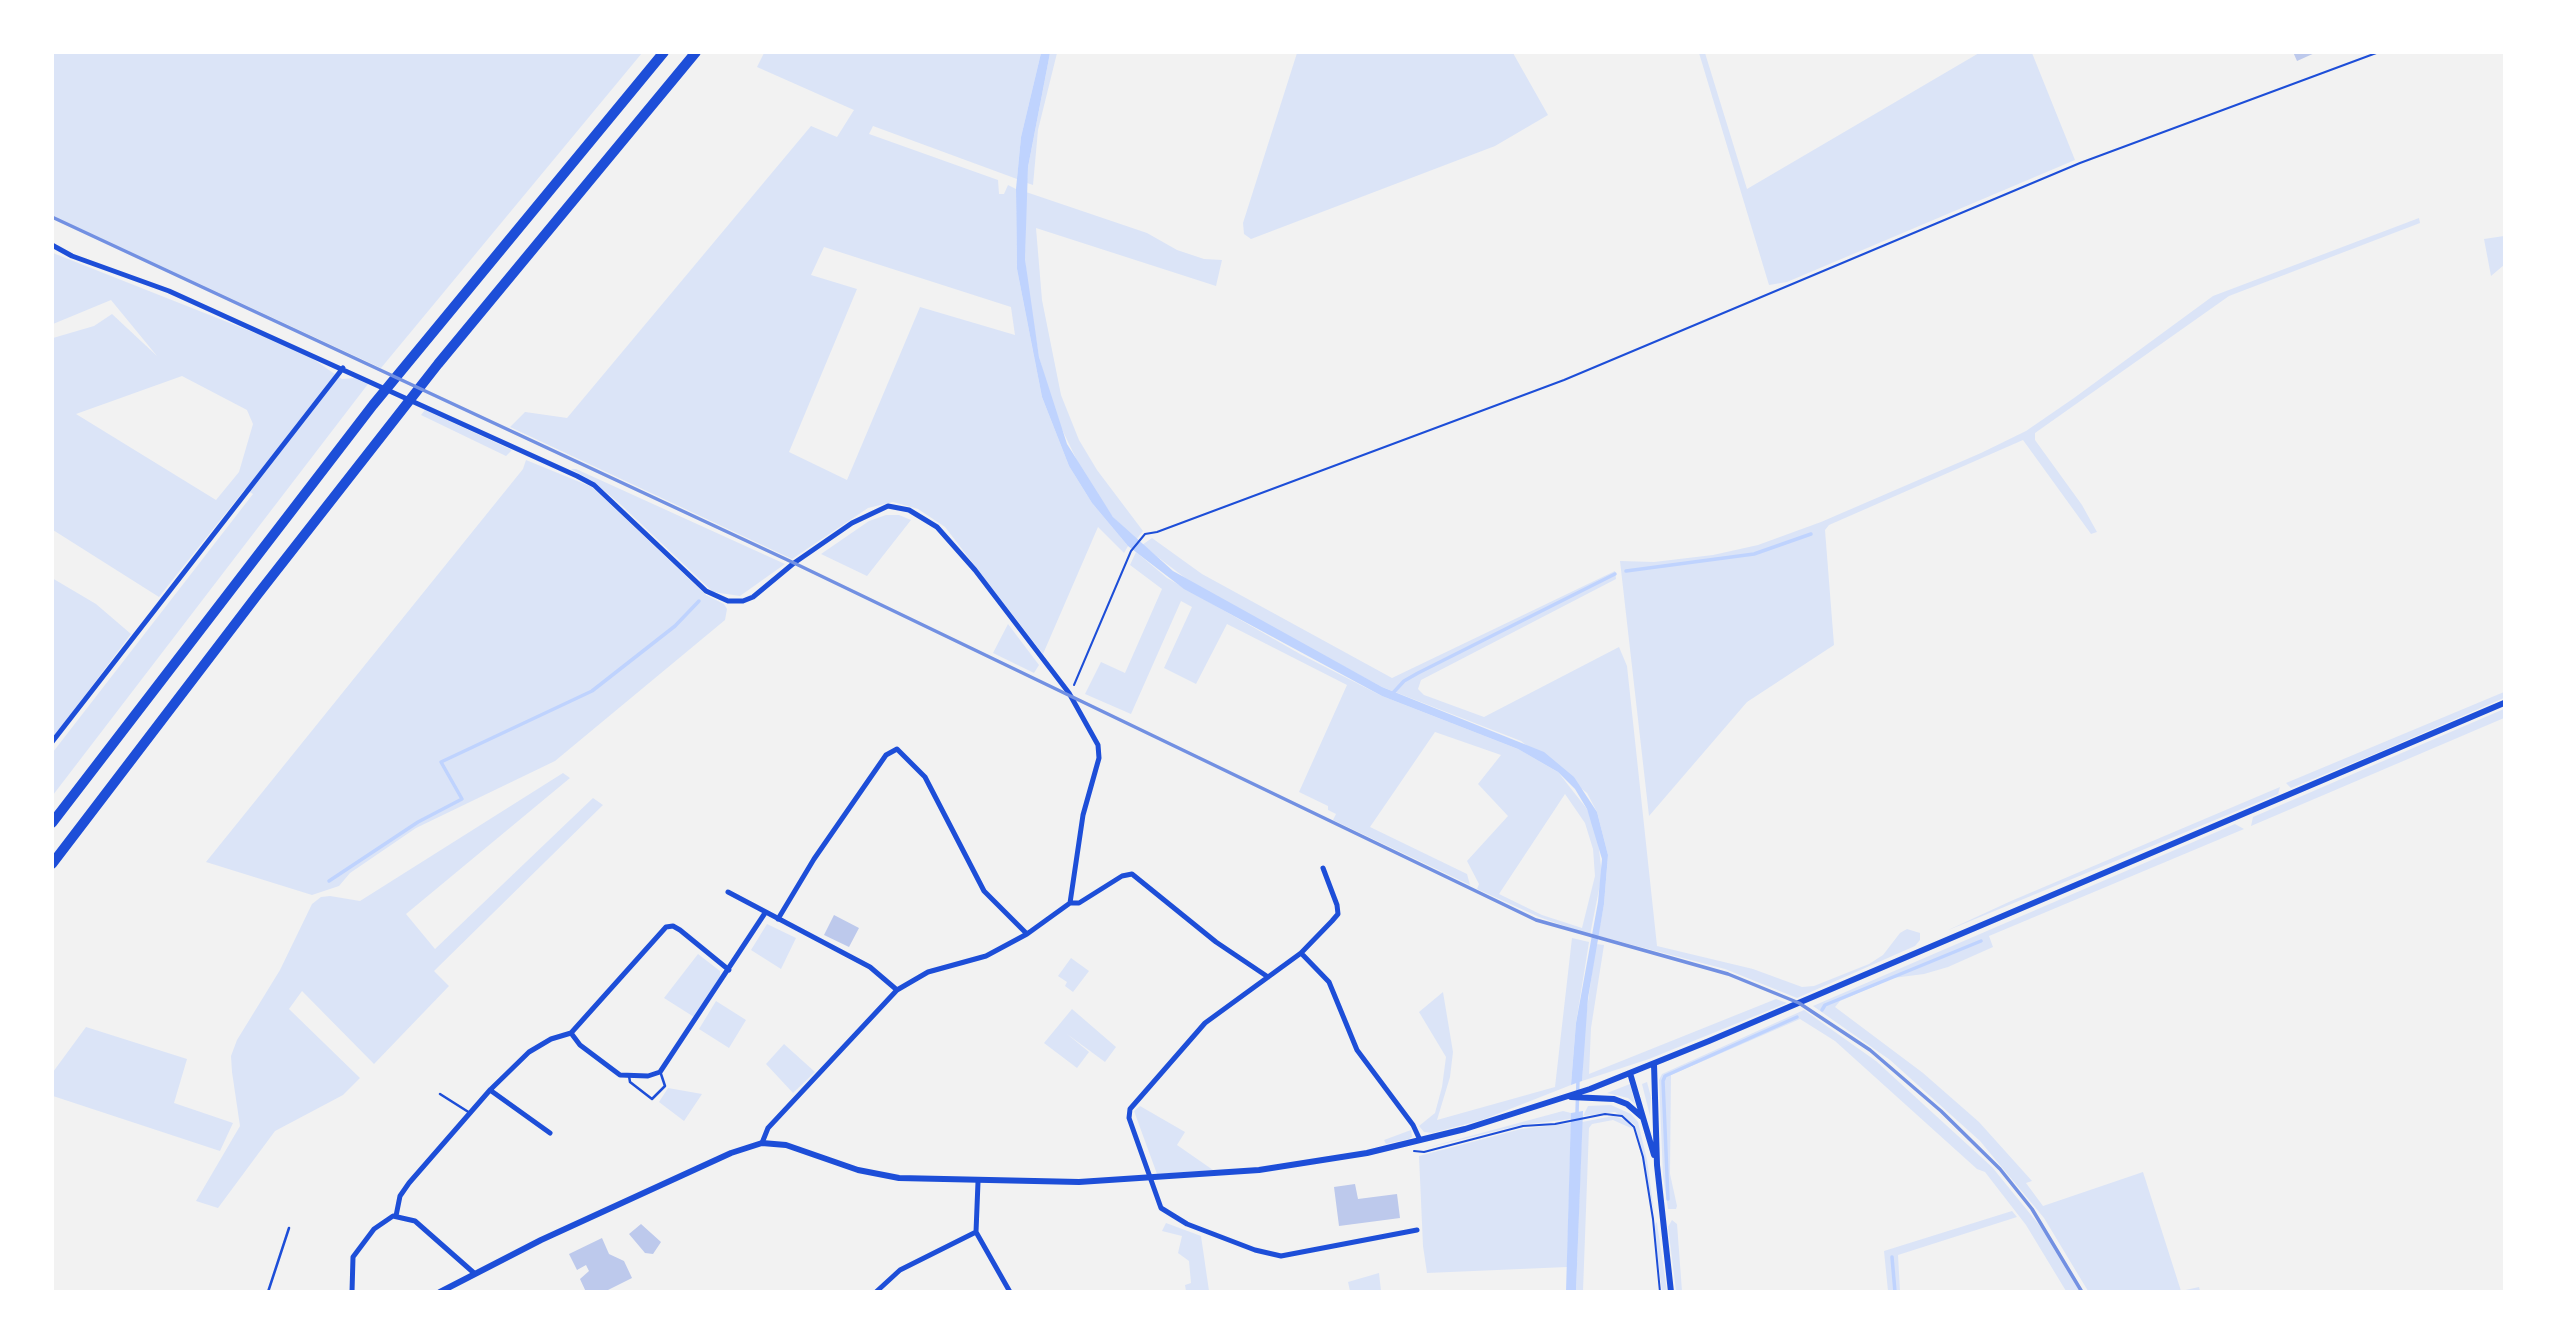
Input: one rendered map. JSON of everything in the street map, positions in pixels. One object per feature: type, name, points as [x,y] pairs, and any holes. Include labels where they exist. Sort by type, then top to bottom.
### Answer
[{"type":"highway","points":[[52,823],[373,405],[664,52]]},
{"type":"highway","points":[[52,864],[250,604],[439,363],[696,52]]},
{"type":"street","points":[[52,245],[72,256],[169,290],[594,485],[706,591],[727,601],[743,601],[753,597],[794,563],[877,509],[888,506],[909,510],[937,527],[951,540],[1069,693],[1097,740],[1099,751],[1083,816],[1070,903]]},
{"type":"street","points":[[52,742],[343,368]]},
{"type":"street","points":[[440,1292],[474,1273],[730,1153],[762,1143],[786,1145],[875,1174],[978,1182],[1151,1179],[1307,1164],[1465,1129],[1590,1089],[1654,1064],[2504,703]]},
{"type":"street","points":[[778,919],[814,859],[879,765],[890,752],[897,749],[925,778],[980,885],[1027,934]]},
{"type":"street","points":[[1323,868],[1338,914],[1301,953],[1205,1023],[1130,1109],[1129,1118],[1161,1208],[1169,1215],[1269,1255],[1293,1255],[1417,1230]]},
{"type":"street","points":[[762,1143],[768,1128],[898,990],[928,972],[977,959],[1027,934],[1070,903],[1079,903],[1122,876],[1132,874],[1216,942],[1268,977]]},
{"type":"street","points":[[728,892],[879,972],[898,990]]},
{"type":"street","points":[[572,1033],[580,1045],[617,1073],[648,1076],[660,1072],[765,913]]},
{"type":"street","points":[[396,1216],[400,1196],[491,1090],[529,1052],[551,1039],[572,1033],[666,927],[680,930],[729,970]]},
{"type":"street","points":[[1301,953],[1329,982],[1357,1049],[1413,1125],[1420,1140]]},
{"type":"street","points":[[1654,1064],[1657,1165],[1671,1292]]},
{"type":"street","points":[[1630,1073],[1657,1165]]},
{"type":"street","points":[[491,1090],[550,1133]]},
{"type":"street","points":[[1566,1097],[1614,1099],[1627,1104],[1642,1117]]},
{"type":"street","points":[[978,1182],[976,1232],[1010,1292]]},
{"type":"street","points":[[352,1292],[352,1261],[374,1229],[388,1217],[396,1216],[415,1221],[474,1273]]},
{"type":"street","points":[[876,1292],[900,1270],[976,1232]]},
{"type":"lane","points":[[629,1076],[630,1082],[652,1099],[665,1086],[660,1072]]},
{"type":"lane","points":[[440,1094],[471,1114]]},
{"type":"lane","points":[[268,1292],[289,1228]]},
{"type":"path","points":[[1069,693],[1131,551],[1145,534],[1157,532],[1564,380],[2080,163],[2379,52]]},
{"type":"path","points":[[1415,1153],[1523,1126],[1566,1123],[1614,1114],[1629,1120],[1643,1157],[1653,1219],[1660,1292]]},
{"type":"shaded area","points":[[52,53],[642,53],[381,368],[53,216]]},
{"type":"shaded area","points":[[764,53],[1041,53],[1021,137],[1017,179],[873,126],[869,134],[998,180],[999,194],[1004,194],[1008,185],[1016,189],[1017,269],[1042,397],[1069,466],[1092,503],[1128,546],[1124,553],[1098,527],[1043,654],[945,527],[918,509],[893,502],[868,508],[792,559],[510,427],[525,412],[567,418],[811,126],[837,137],[854,110],[757,67]],"holes":[[[824,247],[1011,307],[1015,335],[920,307],[847,480],[789,452],[857,289],[811,275]]]},
{"type":"shaded area","points":[[1050,53],[1057,53],[1038,130],[1033,185],[1027,183],[1028,167]]},
{"type":"shaded area","points":[[1297,53],[1513,53],[1548,115],[1495,146],[1251,239],[1244,234],[1243,223]]},
{"type":"shaded area","points":[[1699,53],[1705,53],[1747,189],[1979,53],[2032,53],[2075,160],[1787,282],[1769,285]]},
{"type":"shaded area","points":[[1026,192],[1147,233],[1177,250],[1204,259],[1222,260],[1216,286],[1036,228],[1042,300],[1061,395],[1079,440],[1097,470],[1143,531],[1136,540],[1113,517],[1084,475],[1056,417],[1039,357],[1028,289],[1025,259]]},
{"type":"shaded area","points":[[2419,218],[2420,223],[2229,296],[2035,433],[2035,440],[2082,505],[2097,532],[2091,534],[2023,440],[1829,525],[1825,530],[1834,645],[1747,702],[1649,816],[1620,561],[1654,562],[1713,555],[1758,545],[1821,522],[2026,431],[2213,296]]},
{"type":"shaded area","points":[[2504,236],[2504,265],[2491,276],[2484,239]]},
{"type":"shaded area","points":[[53,253],[303,352],[342,379],[355,378],[368,384],[53,795],[53,752],[253,494],[245,489],[159,597],[53,530],[53,338],[94,326],[112,314],[157,356],[111,300],[53,324]],"holes":[[[182,376],[247,410],[253,424],[239,472],[216,500],[76,414]]]},
{"type":"shaded area","points":[[425,410],[512,450],[506,456],[421,415]]},
{"type":"shaded area","points":[[526,460],[592,487],[706,595],[724,604],[727,609],[725,620],[555,761],[416,828],[350,873],[339,886],[312,895],[206,862],[523,469]]},
{"type":"shaded area","points":[[571,469],[785,564],[740,596],[713,592],[619,503],[594,482]]},
{"type":"shaded area","points":[[886,515],[899,515],[911,520],[867,576],[821,554],[869,521]]},
{"type":"shaded area","points":[[1152,538],[1202,574],[1392,678],[1615,571],[1616,579],[1421,680],[1418,689],[1424,695],[1484,717],[1619,647],[1627,666],[1657,946],[1753,969],[1802,987],[1814,986],[1869,964],[1883,955],[1900,933],[1907,929],[1920,933],[1920,940],[1915,946],[1797,998],[1725,969],[1598,936],[1608,855],[1597,812],[1587,793],[1521,741],[1382,687],[1197,587],[1142,545]]},
{"type":"shaded area","points":[[1136,552],[1167,578],[1300,654],[1382,696],[1518,749],[1558,772],[1587,809],[1598,841],[1602,874],[1590,935],[1539,917],[1477,889],[1479,884],[1467,861],[1508,816],[1478,784],[1501,755],[1435,732],[1370,827],[1467,874],[1470,885],[1333,820],[1336,814],[1328,810],[1328,806],[1299,792],[1347,685],[1227,624],[1196,684],[1164,668],[1192,607],[1181,601],[1131,714],[1085,694],[1101,662],[1125,673],[1162,589],[1130,565]],"holes":[[[1565,794],[1585,823],[1593,849],[1595,876],[1582,928],[1542,915],[1499,894]]]},
{"type":"shaded area","points":[[52,578],[96,604],[131,634],[53,738]]},
{"type":"shaded area","points":[[1008,624],[1039,665],[1034,673],[993,653]]},
{"type":"shaded area","points":[[2504,692],[2504,698],[2372,755],[2291,788],[2286,783]]},
{"type":"shaded area","points":[[2504,709],[2504,718],[2251,826],[2253,817]]},
{"type":"shaded area","points":[[563,773],[570,778],[406,914],[435,949],[593,798],[603,805],[434,971],[449,986],[374,1064],[302,991],[289,1009],[360,1078],[343,1095],[275,1131],[218,1208],[196,1201],[240,1126],[231,1056],[237,1040],[280,970],[312,904],[321,897],[330,896],[360,901]]},
{"type":"shaded area","points":[[2280,787],[2278,794],[1946,931],[2011,901]]},
{"type":"shaded area","points":[[2235,824],[2244,829],[1989,936],[1993,947],[1948,967],[1924,974],[1893,978],[1840,1001],[1835,1007],[1923,1073],[1979,1122],[2032,1181],[2026,1183],[2043,1206],[2143,1172],[2181,1291],[2088,1291],[2044,1218],[1980,1141],[1890,1060],[1813,1006]]},
{"type":"shaded area","points":[[767,924],[796,938],[781,969],[751,950]]},
{"type":"shaded area","points":[[1572,938],[1589,942],[1576,1023],[1571,1085],[1482,1120],[1432,1133],[1424,1132],[1419,1126],[1435,1113],[1446,1057],[1419,1012],[1443,992],[1453,1052],[1450,1077],[1437,1120],[1555,1087]]},
{"type":"shaded area","points":[[1596,944],[1604,945],[1591,1028],[1589,1074],[1776,999],[1787,1003],[1649,1059],[1582,1081],[1584,1030]]},
{"type":"shaded area","points":[[698,954],[720,971],[720,978],[694,1017],[664,998]]},
{"type":"shaded area","points":[[1071,958],[1089,971],[1073,992],[1065,986],[1067,982],[1058,976]]},
{"type":"shaded area","points":[[716,1001],[746,1020],[729,1048],[699,1029]]},
{"type":"shaded area","points":[[1072,1009],[1116,1047],[1105,1062],[1067,1034],[1089,1052],[1077,1068],[1044,1043]]},
{"type":"shaded area","points":[[1804,1010],[1876,1061],[1992,1167],[2049,1237],[2080,1291],[2066,1291],[2026,1225],[1985,1172],[1977,1169],[1835,1041],[1800,1019],[1671,1075],[1670,1174],[1677,1206],[1676,1209],[1668,1209],[1663,1176],[1659,1080],[1662,1074]]},
{"type":"shaded area","points":[[86,1027],[187,1059],[174,1103],[233,1123],[220,1151],[53,1096],[53,1072]]},
{"type":"shaded area","points":[[784,1044],[815,1072],[793,1093],[766,1064]]},
{"type":"shaded area","points":[[1647,1082],[1651,1097],[1650,1116],[1642,1084]]},
{"type":"shaded area","points":[[1630,1084],[1635,1104],[1628,1098],[1607,1093]]},
{"type":"shaded area","points":[[668,1088],[702,1094],[684,1121],[659,1102]]},
{"type":"shaded area","points":[[1611,1105],[1631,1114],[1638,1122],[1647,1160],[1654,1212],[1635,1125],[1615,1112],[1583,1116],[1588,1106]]},
{"type":"shaded area","points":[[1140,1106],[1185,1132],[1177,1145],[1213,1170],[1157,1174],[1134,1111]]},
{"type":"shaded area","points":[[1563,1111],[1571,1113],[1571,1119],[1521,1125],[1422,1149]]},
{"type":"shaded area","points":[[1613,1116],[1626,1120],[1633,1129],[1613,1120],[1592,1124],[1589,1128],[1583,1291],[1576,1292],[1582,1122]]},
{"type":"shaded area","points":[[1571,1123],[1567,1267],[1427,1273],[1423,1246],[1419,1156],[1521,1129]]},
{"type":"shaded area","points":[[1411,1130],[1412,1137],[1409,1139],[1386,1144],[1384,1140]]},
{"type":"shaded area","points":[[2012,1211],[2017,1217],[1898,1255],[1900,1291],[1888,1291],[1884,1251]]},
{"type":"shaded area","points":[[1672,1220],[1677,1224],[1682,1291],[1676,1291],[1668,1227]]},
{"type":"shaded area","points":[[1656,1222],[1667,1291],[1662,1291],[1654,1232]]},
{"type":"shaded area","points":[[1166,1223],[1201,1236],[1209,1291],[1186,1291],[1185,1285],[1191,1283],[1189,1261],[1178,1253],[1182,1236],[1162,1231]]},
{"type":"shaded area","points":[[1379,1273],[1381,1291],[1350,1291],[1348,1282]]},
{"type":"shaded area","points":[[2199,1287],[2200,1291],[2181,1291]]},
{"type":"water","points":[[1041,53],[1050,53],[1028,167],[1025,259],[1039,357],[1067,444],[1113,517],[1173,571],[1382,687],[1544,752],[1574,777],[1597,812],[1608,855],[1604,904],[1588,998],[1582,1081],[1571,1085],[1576,1023],[1598,902],[1602,859],[1587,809],[1575,789],[1558,772],[1518,749],[1382,696],[1184,589],[1128,546],[1092,503],[1069,466],[1042,397],[1017,269],[1016,189],[1021,137]]},
{"type":"water","points":[[1583,1111],[1576,1291],[1566,1292],[1571,1113]]},
{"type":"building","points":[[2293,52],[2317,52],[2297,61]]},
{"type":"building","points":[[834,915],[859,928],[849,947],[824,935]]},
{"type":"building","points":[[1355,1184],[1358,1199],[1397,1194],[1400,1218],[1339,1226],[1334,1187]]},
{"type":"building","points":[[641,1224],[661,1242],[653,1254],[645,1253],[629,1234]]},
{"type":"building","points":[[602,1238],[609,1254],[624,1261],[632,1278],[604,1292],[586,1292],[580,1279],[589,1271],[586,1265],[577,1270],[569,1254]]},
{"type":"waterway","points":[[1626,571],[1754,554],[1811,534]]},
{"type":"waterway","points":[[1392,694],[1404,681],[1418,673],[1615,574]]},
{"type":"waterway","points":[[329,881],[418,822],[462,799],[441,762],[592,691],[675,626],[699,601]]},
{"type":"waterway","points":[[1822,1010],[1825,1005],[1981,941]]},
{"type":"waterway","points":[[1668,1199],[1663,1081],[1665,1076],[1797,1017]]},
{"type":"waterway","points":[[1577,1114],[1578,1080]]},
{"type":"waterway","points":[[1892,1257],[1895,1292]]},
{"type":"railway","points":[[52,217],[794,563],[1536,920],[1728,974],[1799,1003],[1870,1050],[1941,1111],[2000,1169],[2032,1209],[2082,1292]]}]
